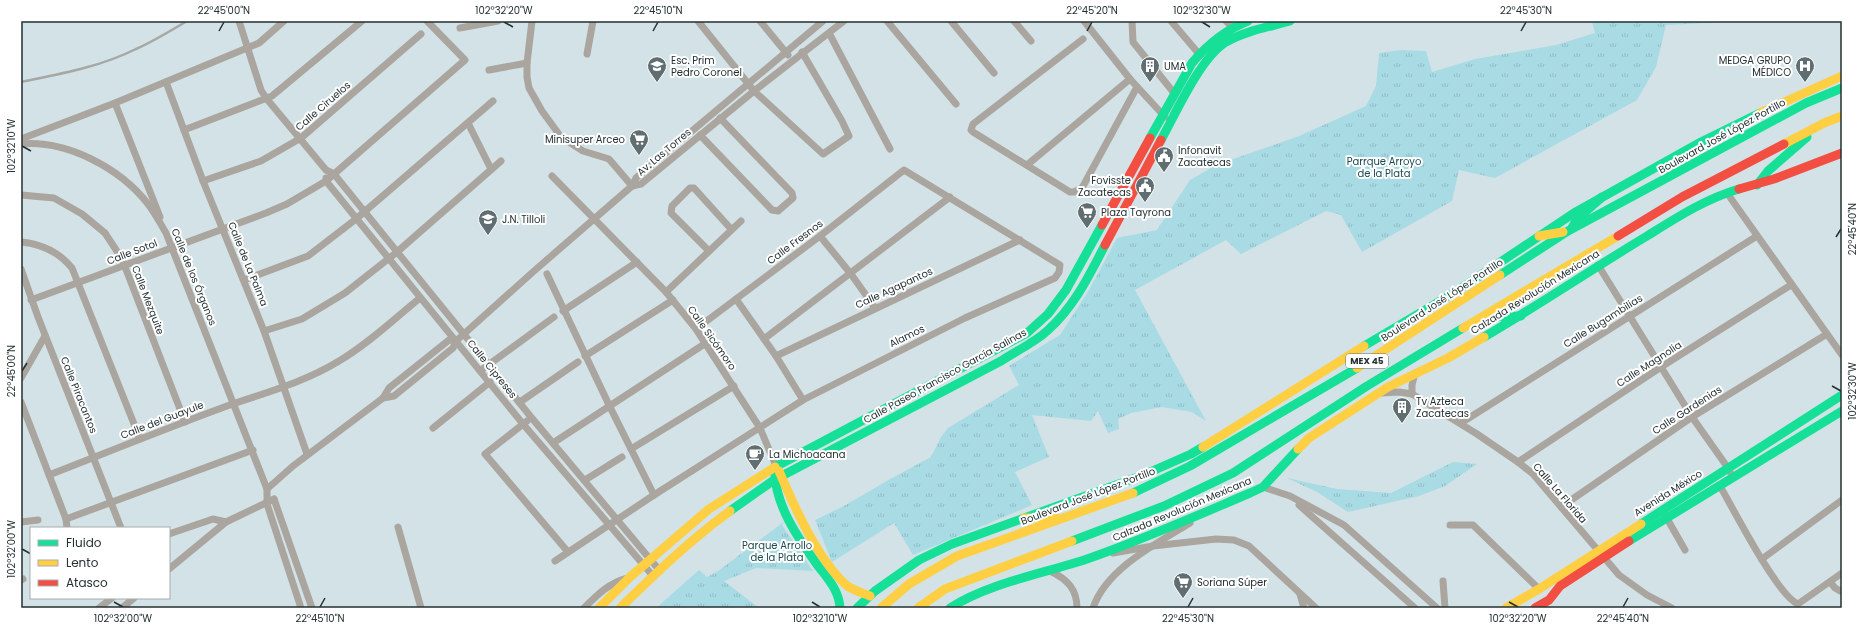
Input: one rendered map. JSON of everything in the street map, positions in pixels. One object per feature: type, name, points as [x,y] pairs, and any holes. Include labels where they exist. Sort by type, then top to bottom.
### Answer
[{"type":"main road","name":"Calle Paseo Francisco García Salinas","points":[[599,608],[650,559],[709,509],[776,466],[1028,333],[1048,314],[1072,280],[1174,93],[1199,54],[1230,24],[1247,21]]},
{"type":"main road","name":"Calle Paseo Francisco García Salinas","points":[[620,608],[717,520],[778,478],[1001,361],[1047,331],[1070,306],[1078,294],[1205,62],[1226,43],[1239,36],[1290,21]]},
{"type":"main road","points":[[857,608],[870,596],[919,560],[952,544],[1141,476],[1191,454],[1390,330],[1457,291],[1574,213],[1701,142],[1813,88],[1842,76]]},
{"type":"main road","name":"Boulevard José López Portillo","points":[[881,608],[909,584],[957,556],[1142,490],[1190,466],[1382,352],[1569,231],[1806,103],[1842,88]]},
{"type":"main road","name":"MEX 45","points":[[918,608],[945,589],[1164,506],[1233,473],[1367,386],[1682,197],[1824,123],[1842,116]]},
{"type":"main road","points":[[1757,185],[1768,171],[1824,123]]},
{"type":"main road","name":"Calzada Revolución Mexicana","points":[[950,608],[979,593],[1136,542],[1263,487],[1309,438],[1415,373],[1448,358],[1521,316],[1598,265],[1699,205],[1727,193],[1757,185],[1842,154]]},
{"type":"main road","points":[[1135,166],[1145,170]]},
{"type":"main road","points":[[1539,236],[1569,231],[1577,219],[1602,197]]},
{"type":"main road","points":[[1481,318],[1521,316]]},
{"type":"main road","name":"Avenida México","points":[[1506,608],[1539,589],[1557,583],[1662,510],[1842,395]]},
{"type":"main road","name":"Avenida México","points":[[1600,554],[1666,519],[1842,411]]},
{"type":"main road","points":[[776,466],[781,502],[796,531],[815,561],[837,591],[840,608]]},
{"type":"main road","points":[[778,478],[804,526],[825,559],[846,585],[870,596]]},
{"type":"main road","points":[[1024,518],[1067,518]]},
{"type":"main road","points":[[796,531],[804,526]]},
{"type":"main road","name":"Avenida México","points":[[1535,608],[1549,600],[1557,583]]},
{"type":"street","name":"Calle Cipreses","points":[[239,21],[261,90],[266,98],[301,138],[326,170],[334,174],[490,364],[531,417],[650,559],[656,574]]},
{"type":"street","points":[[21,139],[114,104],[248,48],[259,43],[284,21]]},
{"type":"street","points":[[184,130],[272,96],[362,21]]},
{"type":"street","name":"Calle Sotol","points":[[31,300],[172,247],[223,230],[287,204],[326,181],[465,60],[428,21]]},
{"type":"street","points":[[460,28],[498,21]]},
{"type":"street","points":[[301,608],[267,504],[270,494],[307,454],[382,398],[394,396],[453,348],[456,341],[632,186],[609,159],[583,151],[561,137],[542,111],[529,88],[527,63],[532,21]]},
{"type":"street","points":[[588,54],[593,21]]},
{"type":"street","points":[[698,21],[754,90],[823,154],[849,136],[842,121],[802,52]]},
{"type":"street","points":[[760,21],[791,61]]},
{"type":"street","name":"Av. Las Torres","points":[[632,186],[636,178],[822,21]]},
{"type":"street","name":"Av. Las Torres","points":[[632,186],[641,184],[754,90],[844,21]]},
{"type":"street","points":[[887,21],[956,104]]},
{"type":"street","points":[[951,21],[994,73]]},
{"type":"street","points":[[1014,21],[1031,42]]},
{"type":"street","points":[[1084,21],[1137,87],[1162,115],[1172,120]]},
{"type":"street","points":[[1132,21],[1133,42],[1174,93]]},
{"type":"street","points":[[1171,21],[1199,54]]},
{"type":"street","points":[[829,33],[890,149]]},
{"type":"street","name":"Calle Ciruelos","points":[[203,181],[261,161],[301,138],[420,34]]},
{"type":"street","points":[[1083,39],[974,124],[972,127],[973,132],[1070,192],[1074,192],[1082,188],[1137,87]]},
{"type":"street","points":[[489,70],[527,63]]},
{"type":"street","points":[[1027,165],[1130,79]]},
{"type":"street","name":"Calle de La Palma","points":[[166,82],[203,181],[264,331],[307,454]]},
{"type":"street","points":[[244,280],[308,256],[356,219],[493,101]]},
{"type":"street","points":[[114,104],[166,233]]},
{"type":"street","points":[[700,135],[772,210],[778,211],[793,198],[792,193],[720,118]]},
{"type":"street","points":[[468,123],[491,169]]},
{"type":"street","name":"Calle de los Órganos","points":[[21,144],[30,143],[63,148],[96,162],[134,189],[148,204],[166,233],[172,247],[233,404],[253,450],[312,608]]},
{"type":"street","points":[[264,331],[302,319],[317,312],[345,293],[397,252],[501,161]]},
{"type":"street","points":[[326,170],[326,181]]},
{"type":"street","name":"Calle Fresnos","points":[[696,329],[820,236],[904,170],[950,197]]},
{"type":"street","name":"Calle Sicómoro","points":[[552,176],[666,292],[696,329],[760,428],[776,466]]},
{"type":"street","name":"Calle Cipreses","points":[[326,181],[523,424],[643,566],[656,574]]},
{"type":"street","points":[[709,251],[671,212],[672,206],[690,188],[694,188],[732,229]]},
{"type":"street","points":[[1727,193],[1842,355]]},
{"type":"street","name":"Calle Mezquite","points":[[21,195],[54,198],[82,214],[105,233],[122,258],[123,266],[185,422]]},
{"type":"street","points":[[764,339],[950,197],[1020,240]]},
{"type":"street","points":[[666,292],[741,221]]},
{"type":"street","points":[[820,236],[851,274],[875,308]]},
{"type":"street","name":"Calle Bugambilias","points":[[1461,423],[1757,236]]},
{"type":"street","name":"Alamos","points":[[555,562],[608,525],[803,400],[965,318],[1055,278],[1059,272],[1060,265],[1020,240]]},
{"type":"street","name":"Calle Agapantos","points":[[776,356],[1020,240]]},
{"type":"street","points":[[21,242],[38,245],[60,255],[72,268],[140,439]]},
{"type":"street","points":[[563,311],[637,262]]},
{"type":"street","points":[[1598,265],[1692,417],[1728,468],[1733,478]]},
{"type":"street","name":"Calle Piracantos","points":[[21,269],[31,300],[121,527]]},
{"type":"street","points":[[547,274],[563,311],[654,495]]},
{"type":"street","name":"Calle Magnolia","points":[[1518,462],[1661,367],[1791,285]]},
{"type":"street","name":"Calle del Guayule","points":[[49,475],[185,422],[283,387],[339,362],[420,298]]},
{"type":"street","points":[[736,298],[776,356],[803,400]]},
{"type":"street","points":[[585,356],[673,300]]},
{"type":"street","points":[[480,370],[554,317]]},
{"type":"street","name":"Calle Gardenias","points":[[1561,508],[1692,417],[1827,334]]},
{"type":"street","points":[[21,378],[45,336]]},
{"type":"street","points":[[553,443],[706,343]]},
{"type":"street","points":[[520,402],[578,362]]},
{"type":"street","points":[[1412,394],[1412,385],[1415,373]]},
{"type":"street","points":[[433,428],[490,382]]},
{"type":"street","points":[[631,450],[734,386]]},
{"type":"street","name":"Calle La Florida","points":[[1379,394],[1399,392],[1412,394],[1461,423],[1518,462],[1533,474],[1618,575],[1647,595],[1672,608]]},
{"type":"street","points":[[21,402],[66,519],[67,527]]},
{"type":"street","points":[[531,417],[485,454],[568,552]]},
{"type":"street","points":[[66,519],[253,450]]},
{"type":"street","points":[[585,480],[622,458]]},
{"type":"street","points":[[1720,486],[1780,588],[1794,602],[1798,604],[1842,573]]},
{"type":"street","points":[[1263,487],[1290,496],[1344,525],[1437,608]]},
{"type":"street","points":[[1290,496],[1415,608]]},
{"type":"street","points":[[1762,559],[1842,500]]},
{"type":"street","points":[[170,568],[226,522],[267,504]]},
{"type":"street","points":[[1662,510],[1684,550]]},
{"type":"street","points":[[1093,608],[1103,589],[1114,576],[1153,546],[1205,513]]},
{"type":"street","points":[[170,534],[213,519],[226,522]]},
{"type":"street","points":[[21,522],[38,520]]},
{"type":"street","points":[[1450,525],[1473,525],[1539,589]]},
{"type":"street","points":[[398,527],[421,608]]},
{"type":"street","points":[[1102,554],[1153,546],[1216,539],[1234,540],[1249,546],[1316,608]]},
{"type":"street","points":[[1050,571],[1062,577],[1072,586],[1077,599],[1077,608]]},
{"type":"street","points":[[584,608],[604,588],[616,581],[630,577]]},
{"type":"street","points":[[1443,581],[1445,608]]},
{"type":"street","points":[[1830,582],[1835,588],[1842,592]]},
{"type":"street","points":[[1300,592],[1304,608]]},
{"type":"street","points":[[99,608],[111,599]]},
{"type":"street","points":[[122,608],[133,599]]},
{"type":"green space","name":"Parrque Arroyo de la Plata","points":[[1592,21],[1748,21],[1666,25],[1656,67],[1637,100],[1495,178],[1459,170],[1452,201],[1362,252],[1341,215],[1326,211],[1241,254],[1226,240],[1135,290],[1206,421],[1192,412],[1162,407],[1131,413],[1118,419],[1119,429],[1108,433],[1098,411],[1091,421],[1032,415],[1049,457],[1015,472],[1032,505],[913,555],[894,523],[832,562],[815,520],[842,507],[931,457],[941,437],[948,428],[1019,385],[1009,366],[1060,335],[1089,290],[1117,238],[1157,230],[1190,180],[1216,165],[1299,136],[1366,106],[1376,86],[1379,53],[1401,50],[1426,51],[1432,72],[1475,59],[1556,45],[1595,33]]},
{"type":"green space","points":[[1453,462],[1477,464],[1445,486],[1419,496],[1348,512],[1317,492],[1287,478],[1337,489],[1391,493]]},
{"type":"green space","name":"Parque Arrollo de la Plata","points":[[785,521],[782,525],[813,571],[756,568],[724,581],[759,608],[656,608],[699,570],[707,577],[718,571]]},
{"type":"railway","points":[[21,82],[80,69],[108,61],[149,43],[187,21]]},
{"type":"traffic: fast","points":[[1150,138],[1192,63],[1217,38],[1248,21]]},
{"type":"traffic: fast","points":[[1161,140],[1189,87],[1207,60],[1216,50],[1233,38],[1290,21]]},
{"type":"traffic: fast","points":[[1500,275],[1568,231],[1806,103],[1842,88]]},
{"type":"traffic: fast","points":[[1364,346],[1457,291],[1574,213],[1701,142],[1760,113]]},
{"type":"traffic: fast","points":[[1757,185],[1768,171],[1807,137]]},
{"type":"traffic: fast","points":[[1484,337],[1680,216],[1714,198],[1739,189]]},
{"type":"traffic: fast","points":[[1572,228],[1577,219],[1602,197]]},
{"type":"traffic: fast","points":[[775,467],[1027,333],[1048,314],[1066,290],[1102,225]]},
{"type":"traffic: fast","points":[[730,511],[774,480],[1001,361],[1036,339],[1057,322],[1065,312],[1087,280],[1105,245]]},
{"type":"traffic: fast","points":[[1484,317],[1521,316]]},
{"type":"traffic: fast","points":[[1072,541],[1164,506],[1233,473],[1367,386],[1463,328]]},
{"type":"traffic: fast","points":[[1133,493],[1190,466],[1357,368]]},
{"type":"traffic: fast","points":[[1641,524],[1842,395]]},
{"type":"traffic: fast","points":[[1629,541],[1842,411]]},
{"type":"traffic: fast","points":[[857,608],[875,591],[919,560],[952,544],[1141,476],[1191,454],[1203,447]]},
{"type":"traffic: fast","points":[[950,608],[965,599],[999,585],[1087,559],[1128,544],[1250,493],[1263,487],[1298,449]]},
{"type":"traffic: fast","points":[[775,474],[779,498],[789,521],[802,543],[835,589],[840,608]]},
{"type":"traffic: slow","points":[[1760,113],[1842,76]]},
{"type":"traffic: slow","points":[[1784,144],[1824,123],[1842,116]]},
{"type":"traffic: slow","points":[[1539,236],[1563,232]]},
{"type":"traffic: slow","points":[[1463,328],[1618,236]]},
{"type":"traffic: slow","points":[[1357,368],[1500,275]]},
{"type":"traffic: slow","points":[[1298,449],[1309,438],[1388,387],[1448,358],[1484,337]]},
{"type":"traffic: slow","points":[[1203,447],[1364,346]]},
{"type":"traffic: slow","points":[[599,608],[630,577],[709,509],[775,467]]},
{"type":"traffic: slow","points":[[779,471],[807,531],[825,560],[845,584],[854,590],[870,596]]},
{"type":"traffic: slow","points":[[881,608],[909,584],[957,556],[1133,493]]},
{"type":"traffic: slow","points":[[620,608],[687,545],[730,511]]},
{"type":"traffic: slow","points":[[1024,518],[1056,518]]},
{"type":"traffic: slow","points":[[1506,608],[1539,589],[1641,524]]},
{"type":"traffic: slow","points":[[918,608],[945,589],[1072,541]]},
{"type":"traffic: jam","points":[[1102,225],[1150,138]]},
{"type":"traffic: jam","points":[[1105,245],[1161,140]]},
{"type":"traffic: jam","points":[[1618,236],[1682,197],[1784,144]]},
{"type":"traffic: jam","points":[[1739,189],[1774,179],[1842,153]]},
{"type":"traffic: jam","points":[[1535,608],[1549,600],[1560,586],[1629,541]]},
{"type":"place","name":"Esc. Prim Pedro Coronel","points":[[657,83]]},
{"type":"place","name":"UMA","points":[[1150,83]]},
{"type":"place","name":"MEDGA GRUPO MÉDICO","points":[[1805,83]]},
{"type":"place","name":"Minisuper Arceo","points":[[639,156]]},
{"type":"place","name":"Infonavit Zacatecas","points":[[1164,173]]},
{"type":"place","name":"Fovisste Zacatecas","points":[[1145,203]]},
{"type":"place","name":"Plaza Tayrona","points":[[1087,229]]},
{"type":"place","name":"J.N. Tilloli","points":[[488,236]]},
{"type":"place","name":"Tv Azteca Zacatecas","points":[[1402,424]]},
{"type":"place","name":"La Michoacana","points":[[755,471]]},
{"type":"place","name":"Soriana Súper","points":[[1183,599]]}]
